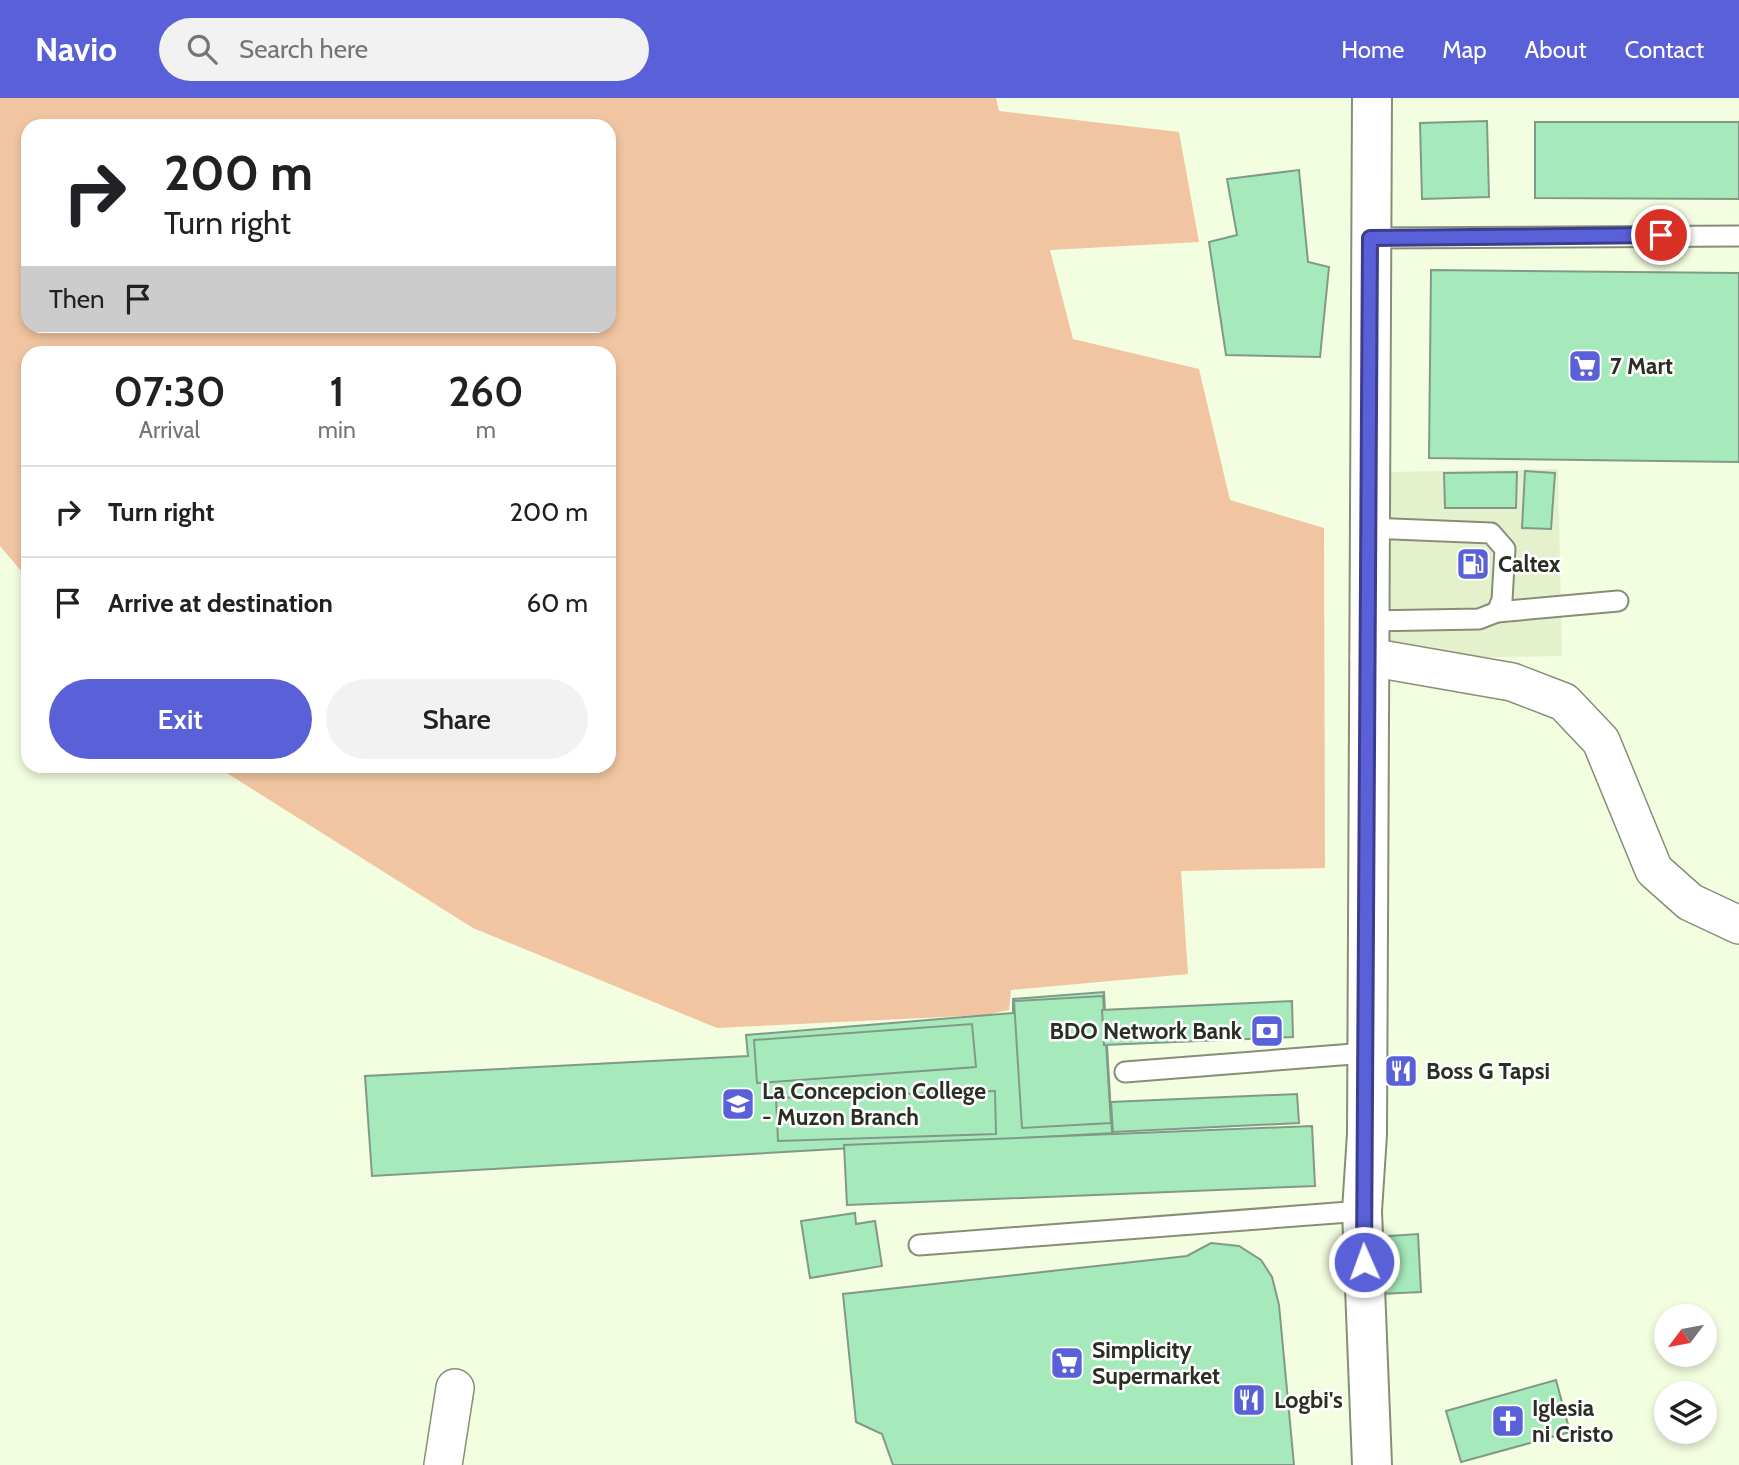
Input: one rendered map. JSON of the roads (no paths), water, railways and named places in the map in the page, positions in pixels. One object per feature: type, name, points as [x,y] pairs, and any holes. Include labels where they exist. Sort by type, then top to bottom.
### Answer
[{"type":"main road","points":[[1371,98],[1367,1134],[1362,1211],[1372,1465]]},
{"type":"street","points":[[1369,639],[1512,682],[1564,702],[1601,741],[1654,870],[1690,902],[1739,925]]},
{"type":"street","points":[[443,1465],[455,1388]]},
{"type":"lane","points":[[1370,238],[1739,236]]},
{"type":"lane","points":[[1369,528],[1492,533],[1505,549],[1502,600],[1497,612]]},
{"type":"lane","points":[[1369,639],[1479,619],[1497,612],[1618,601]]},
{"type":"lane","points":[[1125,1072],[1366,1053]]},
{"type":"lane","points":[[919,1245],[1362,1211]]},
{"type":"place","name":"7 Mart","points":[[1585,366]]},
{"type":"place","name":"Caltex","points":[[1473,564]]},
{"type":"place","name":"BDO Network Bank","points":[[1267,1031]]},
{"type":"place","name":"Boss G Tapsi","points":[[1401,1071]]},
{"type":"place","name":"La Concepcion College - Muzon Branch","points":[[738,1104]]},
{"type":"place","name":"Simplicity Supermarket","points":[[1067,1363]]},
{"type":"place","name":"Logbi's","points":[[1249,1400]]},
{"type":"place","name":"Iglesia ni Cristo","points":[[1508,1421]]}]
